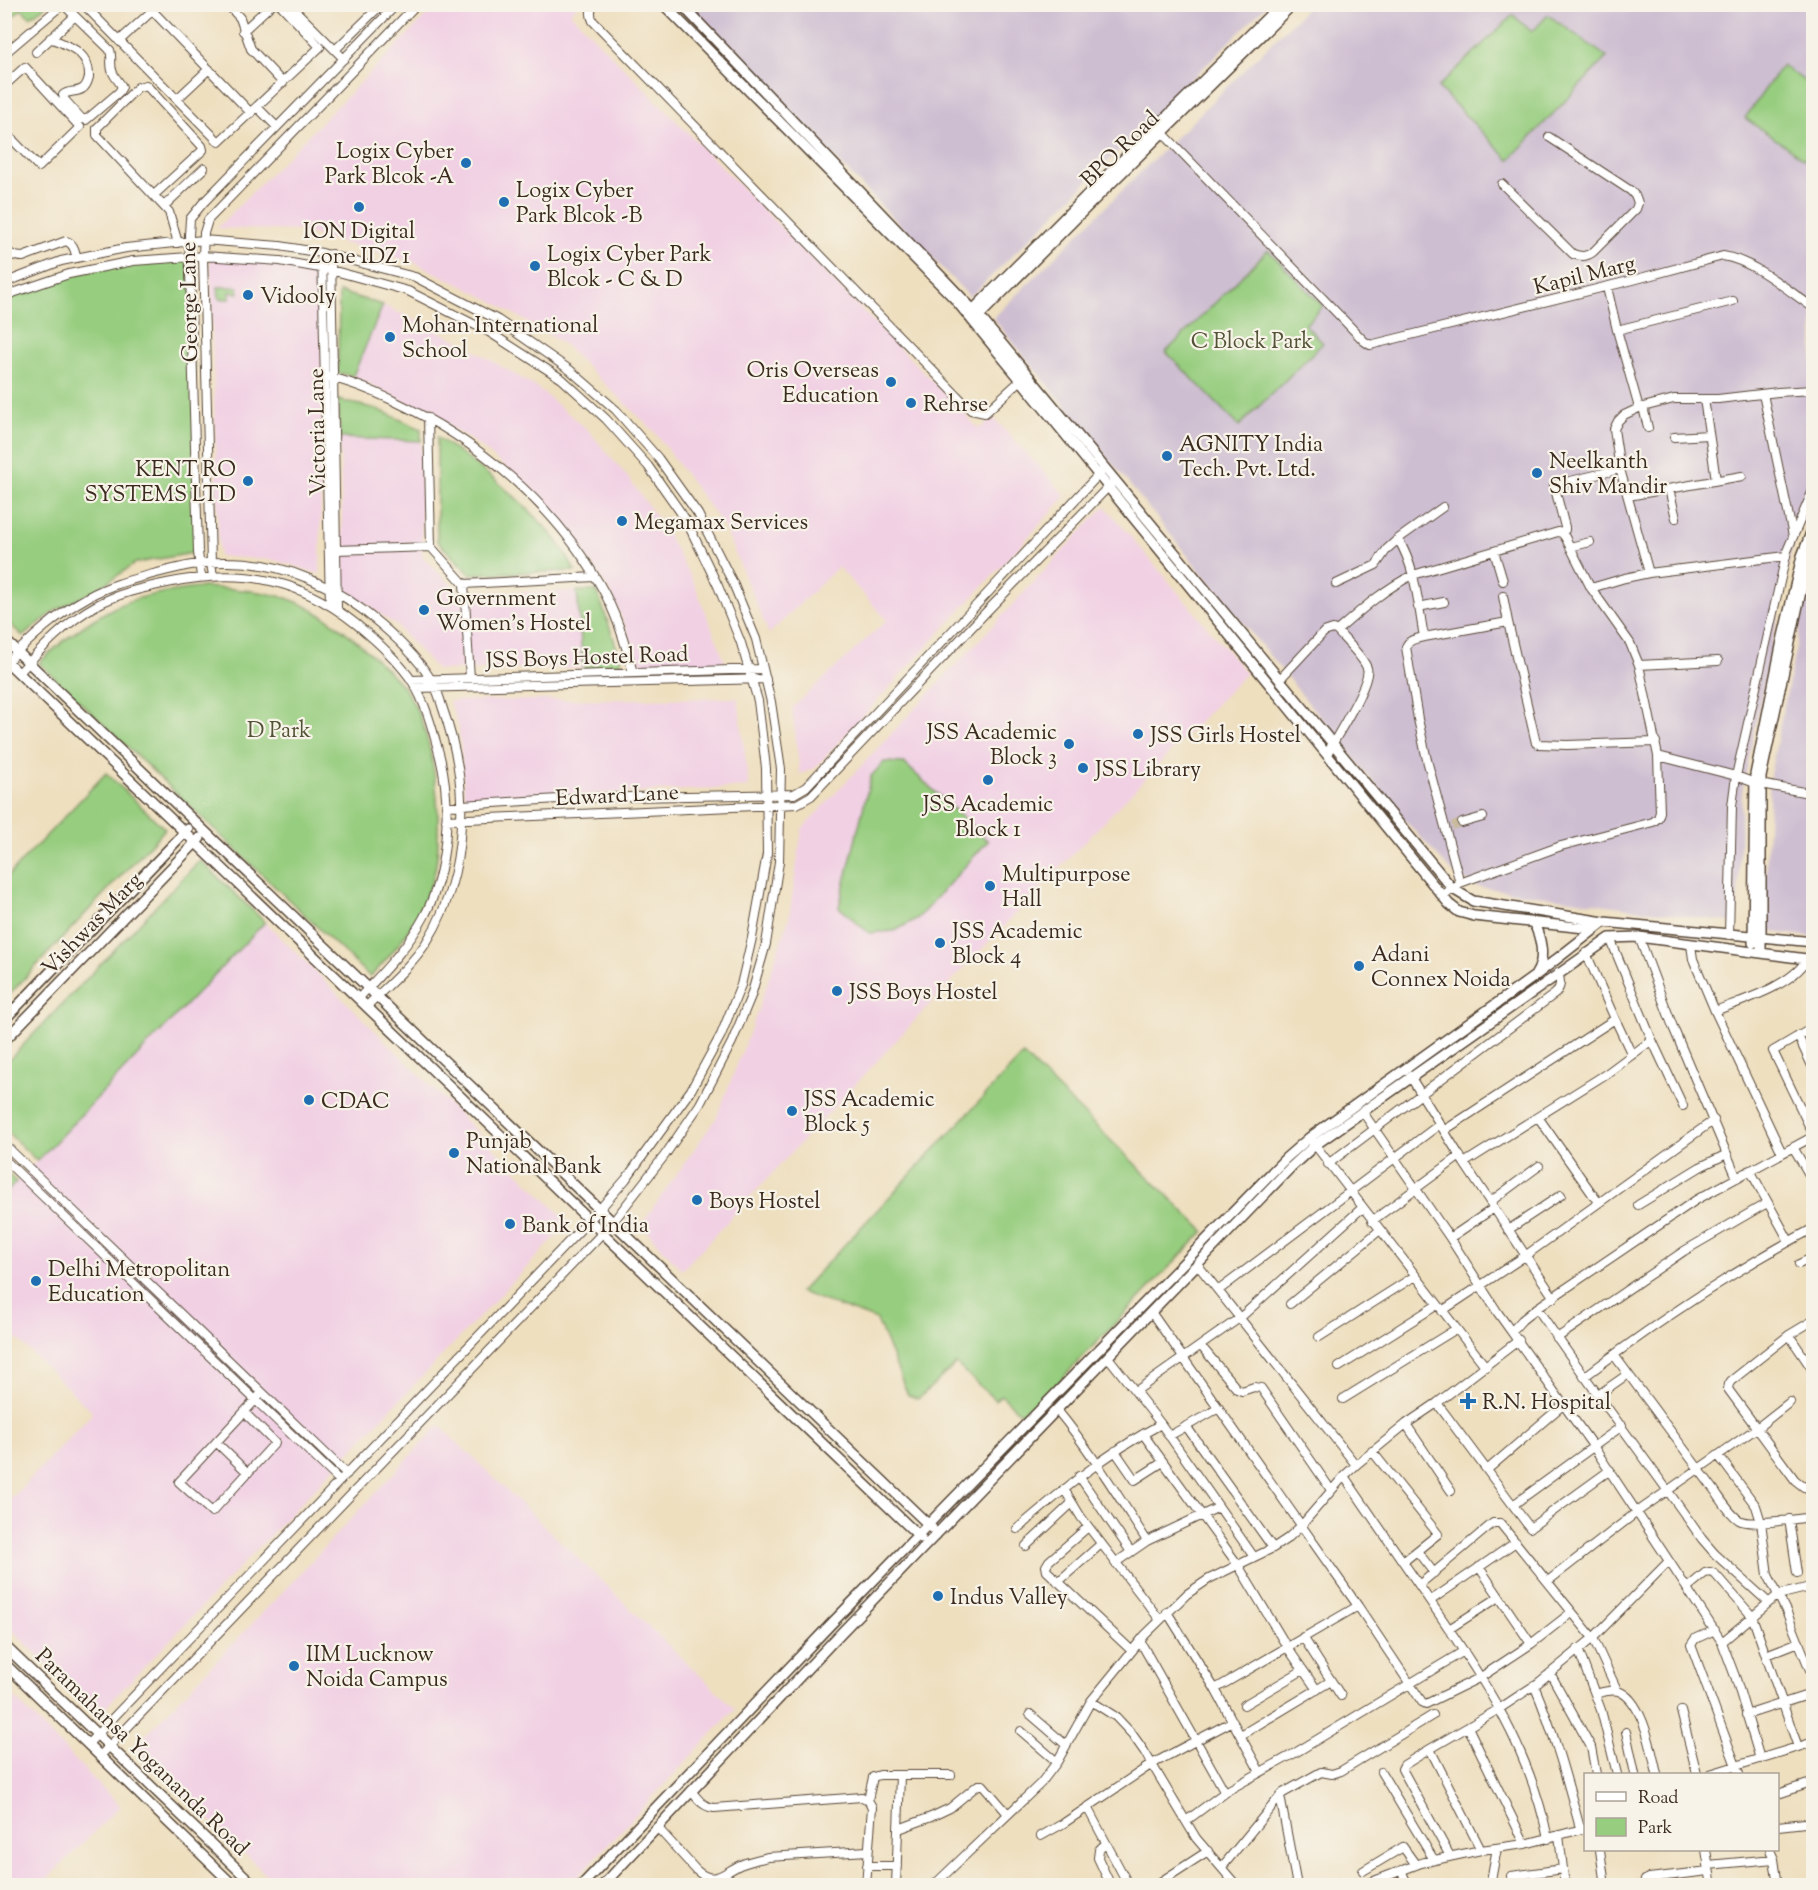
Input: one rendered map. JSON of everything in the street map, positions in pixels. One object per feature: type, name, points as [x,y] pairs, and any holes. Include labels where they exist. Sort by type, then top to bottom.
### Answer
[{"type":"street","points":[[4,54],[63,4],[110,50],[113,73],[122,87],[86,120],[81,118],[63,99],[63,95],[82,89],[88,81],[89,71],[86,61],[78,51],[50,38]]},
{"type":"street","points":[[91,4],[87,8],[219,142],[320,46],[280,4]]},
{"type":"street","points":[[226,4],[240,18],[251,49],[283,82]]},
{"type":"street","points":[[243,31],[272,4]]},
{"type":"street","points":[[290,4],[344,59]]},
{"type":"street","points":[[335,50],[382,4]]},
{"type":"street","name":"George Lane","points":[[201,577],[198,552],[190,219],[203,202],[397,4]]},
{"type":"street","name":"George Lane","points":[[213,576],[203,256],[203,240],[208,220],[417,4]]},
{"type":"street","points":[[594,4],[590,15],[593,21],[972,410],[985,413],[1021,380]]},
{"type":"street","points":[[663,4],[973,316],[1021,380],[1102,471]]},
{"type":"street","points":[[681,4],[973,316],[1332,743],[1457,886],[1473,901],[1604,922],[1814,942]]},
{"type":"street","name":"BPO Road","points":[[973,316],[1160,130],[1281,4]]},
{"type":"street","name":"BPO Road","points":[[1160,130],[1293,4]]},
{"type":"street","points":[[119,41],[149,8],[209,69],[254,110],[277,127]]},
{"type":"street","points":[[36,52],[75,16]]},
{"type":"street","points":[[4,86],[25,66],[80,127],[39,167],[4,131]]},
{"type":"street","points":[[177,99],[209,69]]},
{"type":"street","points":[[154,195],[203,150],[202,146],[146,85],[138,87],[97,128],[97,135],[169,212],[178,243]]},
{"type":"street","name":"Kapil Marg","points":[[1160,130],[1370,345],[1723,256],[1747,264],[1814,308]]},
{"type":"street","points":[[1502,184],[1573,254],[1580,257],[1593,252],[1636,209],[1638,203],[1631,191],[1549,137]]},
{"type":"street","points":[[164,206],[204,168]]},
{"type":"street","points":[[4,283],[61,261],[126,248],[203,240],[280,246],[326,253],[415,277],[498,320],[570,370],[616,410],[658,458],[698,514],[737,593],[756,639],[771,702],[785,794],[780,804],[779,862],[766,944],[751,996],[732,1042],[700,1104],[665,1155],[613,1222],[100,1756]]},
{"type":"street","points":[[4,248],[12,255],[23,257],[66,241],[70,242],[77,258]]},
{"type":"street","name":"Victoria Lane","points":[[326,253],[333,607]]},
{"type":"street","points":[[4,296],[69,274],[133,261],[203,256],[231,257],[280,261],[327,270],[408,291],[489,332],[562,379],[606,419],[648,466],[686,520],[718,586],[741,643],[758,701],[766,768],[767,854],[741,985],[721,1035],[684,1099],[626,1179],[590,1220],[88,1744]]},
{"type":"street","points":[[1606,287],[1648,428]]},
{"type":"street","points":[[1617,330],[1733,301]]},
{"type":"street","points":[[329,377],[377,393],[428,418],[500,466],[537,502],[570,540],[595,577],[621,628],[633,673]]},
{"type":"street","name":"Victoria Lane","points":[[329,377],[336,550],[333,590]]},
{"type":"street","points":[[1649,573],[1620,469],[1614,429],[1618,421],[1624,415],[1641,408],[1674,399],[1704,399],[1814,390]]},
{"type":"street","points":[[1763,394],[1793,537]]},
{"type":"street","points":[[1704,399],[1716,480]]},
{"type":"street","points":[[428,418],[431,547],[464,584],[470,678]]},
{"type":"street","points":[[1674,437],[1709,435]]},
{"type":"street","points":[[1562,533],[1565,527],[1554,485],[1620,469]]},
{"type":"street","points":[[785,794],[794,794],[806,787],[1102,471]]},
{"type":"street","points":[[1628,496],[1742,476]]},
{"type":"street","points":[[1112,483],[1442,896],[1459,912],[1474,916],[1594,929]]},
{"type":"street","name":"Edward Lane","points":[[446,820],[797,804],[811,796],[1112,483]]},
{"type":"street","points":[[1729,935],[1732,806],[1736,776],[1786,556],[1814,488]]},
{"type":"street","points":[[1670,489],[1676,518]]},
{"type":"street","points":[[1336,584],[1376,565],[1387,549],[1398,539],[1443,507]]},
{"type":"street","points":[[1757,952],[1758,783],[1787,620],[1802,555],[1814,525]]},
{"type":"street","points":[[1337,631],[1381,593],[1413,575],[1558,532],[1562,533]]},
{"type":"street","points":[[1442,896],[1457,886],[1561,846],[1653,822],[1660,813],[1658,756],[1639,665],[1630,643],[1591,588],[1562,533]]},
{"type":"street","points":[[1398,539],[1408,556],[1424,637]]},
{"type":"street","points":[[1570,547],[1590,542]]},
{"type":"street","points":[[1758,783],[1803,579],[1814,545]]},
{"type":"street","points":[[336,550],[431,547]]},
{"type":"street","points":[[1494,551],[1503,581]]},
{"type":"street","points":[[1591,588],[1649,573],[1786,556]]},
{"type":"street","points":[[367,1006],[419,952],[441,914],[453,882],[460,837],[458,758],[449,725],[436,688],[416,660],[389,632],[365,611],[333,590],[276,567],[249,563],[212,563],[189,565],[102,590],[59,615],[6,661],[927,1544]]},
{"type":"street","points":[[19,673],[67,626],[98,604],[123,594],[201,577],[262,578],[296,589],[333,607],[378,642],[398,662],[414,684],[426,711],[446,781],[446,820],[439,878],[425,915],[411,937],[359,998]]},
{"type":"street","points":[[464,584],[595,577]]},
{"type":"street","points":[[1503,596],[1536,743],[1567,745],[1656,742]]},
{"type":"street","points":[[1418,607],[1444,602]]},
{"type":"street","points":[[1457,886],[1448,827],[1422,739],[1407,647],[1412,640],[1424,637],[1508,622]]},
{"type":"street","points":[[1280,679],[1324,633],[1333,629],[1366,665],[1369,673],[1364,688],[1327,753]]},
{"type":"street","points":[[378,642],[389,632]]},
{"type":"street","points":[[4,639],[937,1534]]},
{"type":"street","points":[[1639,665],[1718,661]]},
{"type":"street","name":"JSS Boys Hostel Road","points":[[414,684],[430,679],[764,669]]},
{"type":"street","points":[[605,674],[606,683]]},
{"type":"street","name":"JSS Boys Hostel Road","points":[[414,684],[436,688],[766,679]]},
{"type":"street","points":[[1658,756],[1758,783],[1814,794]]},
{"type":"street","name":"Edward Lane","points":[[446,806],[575,798],[785,794]]},
{"type":"street","points":[[1462,823],[1483,817]]},
{"type":"street","name":"Vishwas Marg","points":[[4,1020],[195,822]]},
{"type":"street","name":"Vishwas Marg","points":[[4,1041],[206,832]]},
{"type":"street","points":[[1533,922],[1539,936],[1542,956],[1535,976]]},
{"type":"street","points":[[594,1872],[604,1885],[927,1544],[1291,1167],[1312,1141],[1535,976],[1604,922]]},
{"type":"street","points":[[1639,937],[1673,1027],[1737,1178]]},
{"type":"street","points":[[581,1886],[928,1524],[1286,1158],[1362,1111],[1610,938],[1639,937],[1810,960]]},
{"type":"street","points":[[1610,938],[1652,1040],[1683,1106]]},
{"type":"street","points":[[1691,945],[1693,959],[1715,1011],[1782,1153]]},
{"type":"street","points":[[1586,953],[1632,1055]]},
{"type":"street","points":[[1715,1011],[1781,983],[1810,960]]},
{"type":"street","points":[[1328,1164],[1556,993],[1561,981],[1558,973]]},
{"type":"street","points":[[1219,1290],[1394,1158],[1615,1019]]},
{"type":"street","points":[[1512,1331],[1537,1308],[1696,1200],[1814,1136],[1773,1051],[1814,1027]]},
{"type":"street","points":[[1798,1036],[1814,1070]]},
{"type":"street","points":[[1372,1221],[1415,1188],[1538,1117],[1652,1040]]},
{"type":"street","points":[[1410,1076],[1554,1298]]},
{"type":"street","points":[[1362,1111],[1450,1238],[1479,1285],[1610,1470],[1715,1630],[1722,1642],[1760,1759]]},
{"type":"street","points":[[1538,1117],[1598,1202]]},
{"type":"street","points":[[1339,1367],[1525,1256],[1714,1120]]},
{"type":"street","points":[[1312,1141],[1485,1367]]},
{"type":"street","points":[[4,1144],[347,1474]]},
{"type":"street","points":[[1793,1147],[1814,1183]]},
{"type":"street","points":[[1638,1205],[1700,1167],[1727,1154]]},
{"type":"street","points":[[4,1159],[340,1480]]},
{"type":"street","points":[[1450,1238],[1539,1166]]},
{"type":"street","points":[[1750,1170],[1789,1241]]},
{"type":"street","points":[[32,1185],[39,1178]]},
{"type":"street","points":[[1508,1230],[1561,1195]]},
{"type":"street","points":[[1557,1338],[1618,1294],[1684,1251],[1767,1203]]},
{"type":"street","points":[[1136,1391],[1241,1317],[1362,1208]]},
{"type":"street","points":[[81,1232],[88,1224]]},
{"type":"street","points":[[1584,1377],[1690,1301],[1814,1228]]},
{"type":"street","points":[[1290,1304],[1380,1230]]},
{"type":"street","points":[[1798,1264],[1814,1257]]},
{"type":"street","points":[[1197,1264],[1356,1465]]},
{"type":"street","points":[[1319,1337],[1415,1276]]},
{"type":"street","points":[[158,1306],[165,1298]]},
{"type":"street","points":[[1537,1308],[1584,1377],[1622,1426],[1702,1539],[1715,1554],[1768,1602]]},
{"type":"street","points":[[1151,1312],[1358,1606],[1422,1702],[1426,1704],[1481,1677],[1531,1644],[1572,1612]]},
{"type":"street","points":[[1813,1492],[1795,1480],[1728,1389],[1729,1384],[1789,1335],[1814,1320]]},
{"type":"street","points":[[1343,1399],[1456,1329]]},
{"type":"street","points":[[1789,1335],[1814,1372]]},
{"type":"street","points":[[933,1886],[1041,1783],[1057,1762],[1091,1701],[1167,1612],[1209,1579],[1273,1548],[1288,1538],[1344,1476],[1372,1451],[1519,1340]]},
{"type":"street","points":[[1201,1346],[1238,1389],[1242,1391],[1254,1387],[1261,1388],[1331,1490]]},
{"type":"street","points":[[1614,1355],[1732,1514],[1741,1521],[1761,1522],[1814,1517]]},
{"type":"street","points":[[1108,1357],[1161,1424],[1254,1557]]},
{"type":"street","points":[[1598,1395],[1628,1374]]},
{"type":"street","points":[[244,1412],[275,1443],[212,1512],[179,1482],[244,1412],[263,1393]]},
{"type":"street","points":[[1548,1581],[1637,1512],[1757,1428],[1790,1402]]},
{"type":"street","points":[[1437,1403],[1530,1528],[1610,1470]]},
{"type":"street","points":[[1487,1470],[1564,1404]]},
{"type":"street","points":[[1169,1436],[1219,1408]]},
{"type":"street","points":[[1057,1410],[1078,1435],[1147,1541]]},
{"type":"street","points":[[1017,1529],[1079,1476],[1115,1450],[1161,1424]]},
{"type":"street","points":[[1406,1424],[1451,1491]]},
{"type":"street","points":[[1186,1426],[1273,1548]]},
{"type":"street","points":[[1513,1505],[1622,1426]]},
{"type":"street","points":[[1143,1434],[1238,1565],[1287,1647],[1317,1690]]},
{"type":"street","points":[[216,1442],[248,1473]]},
{"type":"street","points":[[1115,1450],[1135,1480],[1163,1462]]},
{"type":"street","points":[[1372,1451],[1438,1534],[1403,1562]]},
{"type":"street","points":[[1718,1455],[1753,1500],[1761,1522],[1768,1575],[1779,1595],[1814,1680]]},
{"type":"street","points":[[1079,1476],[1131,1552]]},
{"type":"street","points":[[1344,1476],[1464,1651],[1499,1709],[1515,1738],[1530,1774],[1542,1808],[1548,1839]]},
{"type":"street","points":[[1064,1489],[1088,1527],[1160,1620]]},
{"type":"street","points":[[1026,1546],[1072,1503]]},
{"type":"street","points":[[1115,1563],[1147,1541],[1219,1507]]},
{"type":"street","points":[[1789,1520],[1797,1574]]},
{"type":"street","points":[[1419,1586],[1493,1523],[1500,1522],[1593,1638],[1617,1690],[1632,1702],[1641,1716],[1657,1773]]},
{"type":"street","points":[[1088,1527],[1049,1561],[1046,1566],[1047,1571],[1132,1651]]},
{"type":"street","points":[[1430,1601],[1516,1542]]},
{"type":"street","points":[[1058,1582],[1101,1544]]},
{"type":"street","points":[[1418,1551],[1434,1573]]},
{"type":"street","points":[[1450,1856],[1402,1769],[1404,1765],[1499,1709],[1550,1673],[1593,1638],[1669,1561]]},
{"type":"street","points":[[1479,1567],[1531,1644]]},
{"type":"street","points":[[1687,1588],[1705,1573],[1715,1574],[1752,1616],[1798,1747]]},
{"type":"street","points":[[1722,1642],[1779,1595],[1814,1586]]},
{"type":"street","points":[[1449,1629],[1499,1597]]},
{"type":"street","points":[[1215,1689],[1358,1606]]},
{"type":"street","points":[[1167,1612],[1215,1689],[1260,1772]]},
{"type":"street","points":[[1715,1630],[1695,1639],[1691,1646],[1738,1773]]},
{"type":"street","points":[[1303,1636],[1341,1696]]},
{"type":"street","points":[[1140,1641],[1225,1792]]},
{"type":"street","points":[[1766,1655],[1799,1642]]},
{"type":"street","name":"Paramahansa Yogananda Road","points":[[4,1645],[255,1886]]},
{"type":"street","points":[[1578,1649],[1601,1710],[1617,1773]]},
{"type":"street","points":[[1186,1821],[1225,1792],[1295,1753],[1464,1651]]},
{"type":"street","name":"Paramahansa Yogananda Road","points":[[4,1664],[234,1886]]},
{"type":"street","points":[[1244,1705],[1303,1670]]},
{"type":"street","points":[[1550,1673],[1591,1748],[1596,1773]]},
{"type":"street","points":[[1241,1735],[1331,1681]]},
{"type":"street","points":[[1361,1886],[1434,1860],[1525,1844],[1583,1828],[1548,1718],[1534,1685]]},
{"type":"street","points":[[1595,1694],[1617,1690]]},
{"type":"street","points":[[1746,1715],[1814,1693]]},
{"type":"street","points":[[1091,1701],[1116,1717],[1132,1734],[1196,1838],[1237,1886]]},
{"type":"street","points":[[1681,1710],[1697,1773]]},
{"type":"street","points":[[1030,1714],[1066,1744]]},
{"type":"street","points":[[1222,1867],[1283,1793],[1321,1772],[1332,1774],[1341,1771],[1433,1715]]},
{"type":"street","points":[[1041,1836],[1152,1764],[1233,1721]]},
{"type":"street","points":[[1468,1727],[1525,1844]]},
{"type":"street","points":[[1021,1731],[1057,1762]]},
{"type":"street","points":[[1626,1732],[1635,1773]]},
{"type":"street","points":[[1713,1773],[1814,1742]]},
{"type":"street","points":[[1430,1749],[1481,1850]]},
{"type":"street","points":[[1381,1772],[1434,1860]]},
{"type":"street","points":[[868,1800],[873,1777],[880,1774],[951,1775]]},
{"type":"street","points":[[896,1886],[900,1775]]},
{"type":"street","points":[[1779,1794],[1814,1782]]},
{"type":"street","points":[[899,1829],[950,1808],[978,1785],[983,1785],[1008,1814]]},
{"type":"street","points":[[692,1791],[701,1803],[714,1808],[862,1797],[868,1800],[872,1807],[866,1886]]},
{"type":"street","points":[[1283,1793],[1280,1797],[1297,1886]]},
{"type":"street","points":[[1087,1808],[1129,1886]]},
{"type":"street","points":[[1779,1826],[1814,1822]]},
{"type":"street","points":[[657,1827],[696,1870],[703,1876],[711,1878],[768,1857],[868,1851]]},
{"type":"street","points":[[1559,1835],[1565,1886]]},
{"type":"street","points":[[1106,1843],[1099,1850],[1098,1858],[1111,1886]]},
{"type":"street","points":[[1363,1870],[1403,1847],[1416,1865]]},
{"type":"street","points":[[1490,1886],[1497,1848]]},
{"type":"street","points":[[1154,1886],[1208,1851]]},
{"type":"street","points":[[1600,1851],[1605,1886]]},
{"type":"street","points":[[1706,1851],[1712,1886]]},
{"type":"street","points":[[1770,1851],[1778,1886]]},
{"type":"street","points":[[1644,1886],[1645,1880],[1649,1878],[1774,1859]]},
{"type":"street","points":[[867,1866],[897,1866]]},
{"type":"street","points":[[1511,1876],[1563,1869]]},
{"type":"street","points":[[1401,1870],[1408,1886]]},
{"type":"shaded area","points":[[438,4],[578,5],[570,13],[979,429],[994,418],[1066,496],[815,768],[800,774],[792,708],[887,620],[838,567],[769,634],[724,527],[654,431],[563,344],[493,301],[416,263],[300,231],[217,228]]},
{"type":"shaded area","points":[[686,5],[1267,5],[970,297]]},
{"type":"shaded area","points":[[1310,5],[1813,5],[1813,495],[1791,551],[1742,792],[1737,923],[1478,887],[1454,874],[1402,817],[993,318]]},
{"type":"shaded area","points":[[210,256],[318,268],[323,276],[320,574],[274,560],[219,556]]},
{"type":"shaded area","points":[[383,305],[457,340],[536,387],[588,430],[629,479],[662,525],[694,583],[726,664],[642,667],[612,595],[584,552],[529,487],[480,446],[432,415],[353,376]]},
{"type":"shaded area","points":[[340,438],[421,441],[422,556],[459,593],[577,591],[583,668],[437,670],[396,625],[344,589]]},
{"type":"shaded area","points":[[1105,506],[1246,673],[960,972],[682,1270],[641,1225],[717,1117],[757,1013],[789,918],[802,829]]},
{"type":"shaded area","points":[[1813,563],[1813,937],[1764,931],[1770,775]]},
{"type":"shaded area","points":[[738,698],[749,787],[465,800],[459,728],[449,701]]},
{"type":"shaded area","points":[[265,922],[569,1223],[98,1715],[5,1623],[4,1506],[93,1413],[5,1327],[5,1194]]},
{"type":"shaded area","points":[[439,1425],[735,1709],[570,1885],[277,1885],[134,1747]]},
{"type":"shaded area","points":[[5,1688],[120,1806],[41,1885],[5,1885]]},
{"type":"green space","points":[[5,4],[46,5],[30,17],[21,9],[13,17],[5,8]]},
{"type":"green space","points":[[1513,15],[1532,32],[1548,15],[1607,57],[1509,160],[1438,87]]},
{"type":"green space","points":[[1782,65],[1813,87],[1813,165],[1745,118]]},
{"type":"green space","name":"C Block Park","points":[[1268,250],[1323,306],[1305,325],[1323,343],[1239,426],[1166,352]]},
{"type":"green space","points":[[191,257],[198,552],[136,563],[96,590],[56,610],[23,636],[5,620],[5,298],[58,278],[123,263]]},
{"type":"green space","points":[[218,287],[238,287],[239,293],[230,292],[230,299],[219,299]]},
{"type":"green space","points":[[339,292],[383,305],[353,376],[338,373]]},
{"type":"green space","points":[[338,400],[377,409],[421,429],[421,441],[340,438]]},
{"type":"green space","points":[[437,437],[485,472],[530,511],[559,544],[575,571],[470,574],[437,541]]},
{"type":"green space","name":"D Park","points":[[204,587],[268,594],[289,599],[319,613],[354,639],[389,672],[404,688],[420,716],[430,748],[435,782],[438,830],[435,870],[428,892],[415,918],[399,944],[370,977],[39,663],[78,630],[122,604],[152,595]]},
{"type":"green space","points":[[577,591],[597,591],[620,657],[621,667],[583,668]]},
{"type":"green space","points":[[884,762],[904,763],[988,841],[918,918],[895,931],[869,933],[839,907],[871,776]]},
{"type":"green space","points":[[106,773],[165,829],[5,999],[5,879]]},
{"type":"green space","points":[[200,860],[265,922],[37,1161],[5,1130],[5,1064]]},
{"type":"green space","points":[[1023,1055],[1204,1231],[1025,1417],[1001,1395],[995,1400],[956,1364],[918,1399],[908,1395],[877,1320],[800,1292]]},
{"type":"green space","points":[[5,1170],[16,1182],[4,1194]]},
{"type":"tunnel","points":[[1452,826],[1462,823]]},
{"type":"place","name":"Logix Cyber Park Blcok -A","points":[[466,163]]},
{"type":"place","name":"Logix Cyber Park Blcok -B","points":[[504,202]]},
{"type":"place","name":"ION Digital Zone IDZ 1","points":[[359,207]]},
{"type":"place","name":"Logix Cyber Park Blcok - C & D","points":[[535,266]]},
{"type":"place","name":"Vidooly","points":[[248,295]]},
{"type":"place","name":"Mohan International School","points":[[390,337]]},
{"type":"place","name":"Oris Overseas Education","points":[[891,382]]},
{"type":"place","name":"Rehrse","points":[[911,403]]},
{"type":"place","name":"AGNITY India Tech. Pvt. Ltd.","points":[[1167,456]]},
{"type":"place","name":"Neelkanth Shiv Mandir","points":[[1537,473]]},
{"type":"place","name":"KENT RO SYSTEMS LTD","points":[[248,481]]},
{"type":"place","name":"Megamax Services","points":[[622,521]]},
{"type":"place","name":"Government Women's Hostel","points":[[424,610]]},
{"type":"place","name":"JSS Girls Hostel","points":[[1138,734]]},
{"type":"place","name":"JSS Academic Block 3","points":[[1069,744]]},
{"type":"place","name":"JSS Library","points":[[1083,768]]},
{"type":"place","name":"JSS Academic Block 1","points":[[988,780]]},
{"type":"place","name":"Multipurpose Hall","points":[[990,886]]},
{"type":"place","name":"JSS Academic Block 4","points":[[940,943]]},
{"type":"place","name":"Adani Connex Noida","points":[[1359,966]]},
{"type":"place","name":"JSS Boys Hostel","points":[[837,991]]},
{"type":"place","name":"CDAC","points":[[309,1100]]},
{"type":"place","name":"JSS Academic Block 5","points":[[792,1111]]},
{"type":"place","name":"Punjab National Bank","points":[[454,1153]]},
{"type":"place","name":"Boys Hostel","points":[[697,1200]]},
{"type":"place","name":"Bank of India","points":[[510,1224]]},
{"type":"place","name":"Delhi Metropolitan Education","points":[[36,1281]]},
{"type":"place","name":"R.N. Hospital","points":[[1468,1401]]},
{"type":"place","name":"Indus Valley","points":[[938,1596]]},
{"type":"place","name":"IIM Lucknow Noida Campus","points":[[294,1666]]}]
